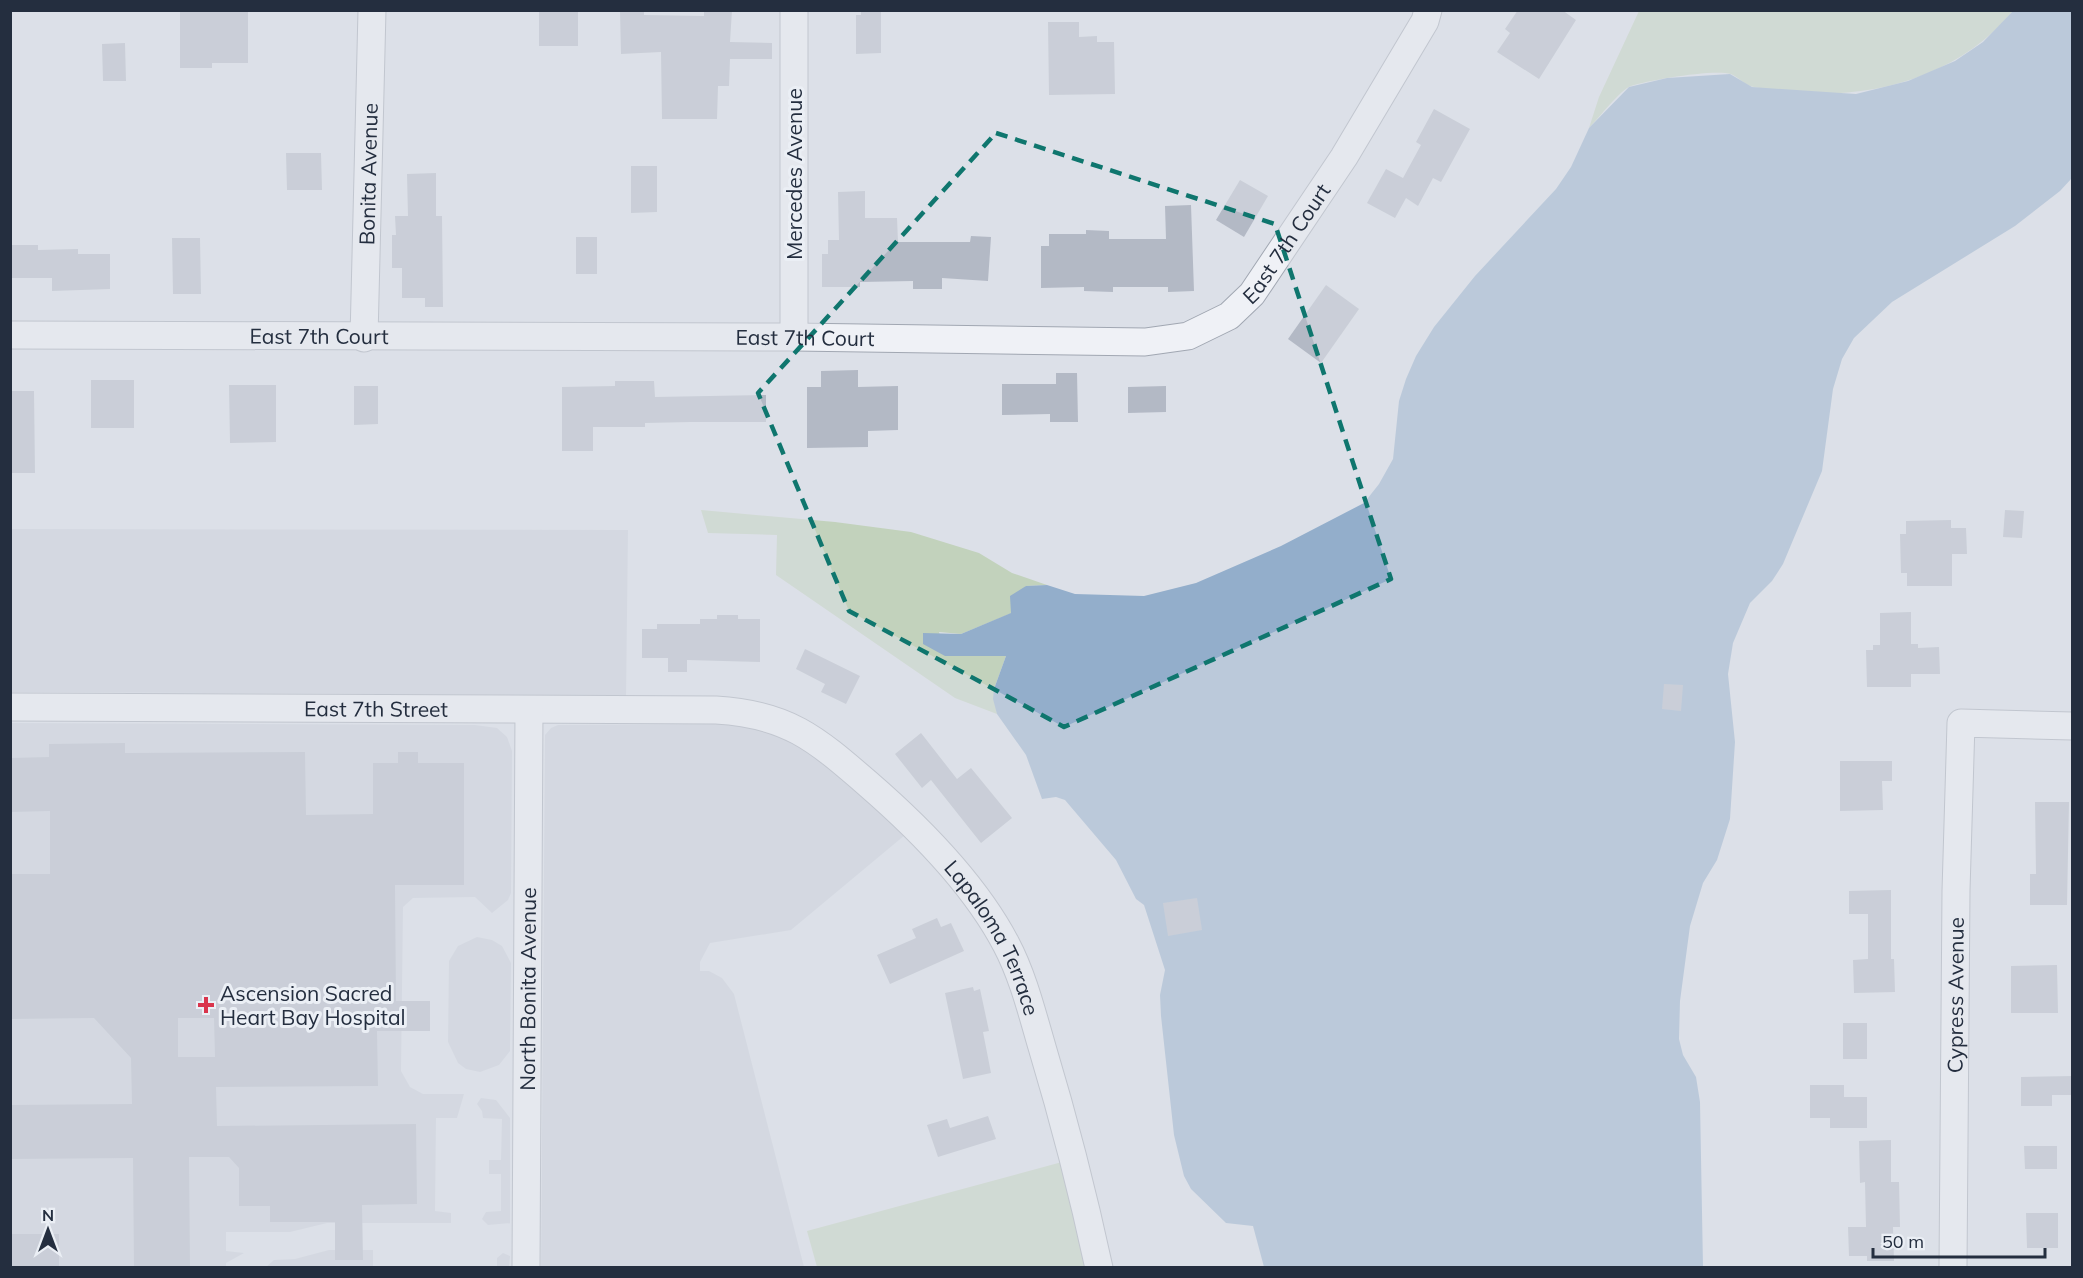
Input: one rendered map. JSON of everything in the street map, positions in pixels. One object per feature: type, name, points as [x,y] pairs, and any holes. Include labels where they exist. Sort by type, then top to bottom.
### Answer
[{"type":"street","name":"Bonita Avenue","points":[[364,338],[372,10]]},
{"type":"street","name":"Mercedes Avenue","points":[[794,10],[794,337]]},
{"type":"street","name":"East 7th Court","points":[[10,335],[364,338],[794,337],[1145,342],[1188,336],[1229,316],[1252,294],[1344,157],[1425,21],[1428,10]]},
{"type":"street","name":"East 7th Street","points":[[10,707],[743,712]]},
{"type":"street","name":"North Bonita Avenue","points":[[526,1268],[529,710]]},
{"type":"street","name":"Lapaloma Terrace","points":[[743,712],[768,717],[793,727],[823,746],[874,789],[937,851],[999,932],[1019,972],[1051,1075],[1099,1268]]},
{"type":"street","name":"Cypress Avenue","points":[[1953,1268],[1956,879],[1961,723],[2073,726]]},
{"type":"highlighted area","points":[[996,133],[1275,224],[1391,579],[1064,727],[849,611],[758,393]]},
{"type":"shaded area","points":[[11,529],[628,530],[626,699],[562,695],[11,692]]},
{"type":"shaded area","points":[[713,722],[752,723],[811,751],[905,835],[791,930],[710,943],[700,962],[700,971],[709,971],[722,978],[734,994],[804,1267],[541,1268],[545,735],[551,728],[558,725],[710,724]]},
{"type":"shaded area","name":"Ascension Sacred Heart Bay Hospital","points":[[11,723],[475,725],[497,728],[507,737],[512,751],[511,893],[508,900],[492,913],[475,897],[413,898],[403,907],[401,1071],[410,1087],[423,1094],[464,1094],[457,1118],[436,1118],[435,1211],[451,1213],[451,1223],[327,1223],[290,1232],[226,1232],[226,1251],[244,1253],[226,1263],[226,1267],[11,1268]]},
{"type":"shaded area","name":"Ascension Sacred Heart Bay Hospital","points":[[477,937],[492,940],[502,946],[511,963],[510,1051],[499,1065],[480,1072],[466,1069],[458,1063],[448,1042],[449,961],[458,946]]},
{"type":"shaded area","points":[[481,1098],[496,1100],[510,1118],[510,1223],[488,1225],[482,1219],[486,1212],[501,1211],[501,1174],[489,1174],[489,1160],[501,1160],[502,1119],[483,1118],[482,1111],[477,1104]]},
{"type":"shaded area","points":[[329,1250],[373,1250],[373,1267],[265,1268],[274,1260],[295,1259]]},
{"type":"shaded area","points":[[503,1253],[510,1256],[509,1267],[497,1267],[497,1258]]},
{"type":"green space","points":[[1639,11],[2013,11],[1988,37],[1959,57],[1928,73],[1895,84],[1860,91],[1825,94],[1754,87],[1731,74],[1710,73],[1681,76],[1631,86],[1616,98],[1589,128],[1599,97]]},
{"type":"green space","points":[[701,510],[835,522],[911,532],[979,553],[1012,573],[1047,585],[1026,586],[1012,613],[961,634],[939,632],[945,656],[1006,656],[994,689],[997,714],[955,698],[776,575],[777,535],[708,533]]},
{"type":"green space","points":[[1062,1162],[1088,1267],[817,1267],[807,1231]]},
{"type":"water","points":[[2013,11],[2072,11],[2072,178],[2060,191],[2015,226],[1892,302],[1854,338],[1842,359],[1833,389],[1822,471],[1783,564],[1772,581],[1750,603],[1733,643],[1728,674],[1735,742],[1730,819],[1717,860],[1703,883],[1690,926],[1680,1001],[1679,1039],[1683,1055],[1696,1077],[1700,1102],[1703,1267],[1264,1267],[1253,1226],[1226,1223],[1191,1189],[1184,1176],[1174,1135],[1161,1016],[1160,995],[1165,970],[1144,905],[1136,899],[1116,860],[1065,800],[1056,797],[1042,799],[1026,755],[997,714],[993,699],[994,689],[1006,656],[945,656],[923,644],[923,633],[961,634],[1011,613],[1010,596],[1026,586],[1047,585],[1075,594],[1144,596],[1196,583],[1281,546],[1364,503],[1379,484],[1393,459],[1399,401],[1416,356],[1434,327],[1475,276],[1556,189],[1571,167],[1589,128],[1629,87],[1667,78],[1730,74],[1752,87],[1856,94],[1908,81],[1955,61],[1983,42]]},
{"type":"building","points":[[180,10],[248,10],[248,63],[212,63],[212,68],[180,68]]},
{"type":"building","points":[[644,10],[644,15],[704,16],[704,10],[732,10],[730,42],[772,43],[772,59],[730,59],[729,86],[718,86],[717,119],[662,119],[661,52],[621,54],[620,11]]},
{"type":"building","points":[[861,10],[881,10],[881,53],[856,54],[856,15],[861,15]]},
{"type":"building","points":[[1518,10],[1562,10],[1576,20],[1539,79],[1497,52],[1510,33],[1505,29]]},
{"type":"building","points":[[578,11],[578,46],[539,46],[539,12]]},
{"type":"building","points":[[1048,22],[1079,22],[1079,37],[1097,36],[1097,42],[1114,42],[1115,94],[1049,95]]},
{"type":"building","points":[[125,43],[126,81],[103,81],[102,44]]},
{"type":"building","points":[[1434,109],[1470,129],[1441,182],[1433,178],[1418,206],[1406,198],[1395,218],[1367,203],[1386,169],[1403,178],[1421,145],[1416,142]]},
{"type":"building","points":[[286,153],[321,153],[322,190],[287,190]]},
{"type":"building","points":[[631,166],[657,166],[657,212],[631,213]]},
{"type":"building","points":[[436,173],[436,216],[442,216],[443,307],[425,307],[425,298],[402,298],[402,268],[392,268],[392,235],[396,235],[395,216],[408,216],[407,174]]},
{"type":"building","points":[[1240,180],[1268,196],[1244,237],[1216,220]]},
{"type":"building","points":[[865,191],[865,218],[897,218],[898,242],[970,242],[971,236],[991,237],[988,281],[942,278],[942,289],[913,289],[913,281],[860,282],[860,287],[822,287],[822,254],[828,254],[828,240],[839,240],[838,192]]},
{"type":"building","points":[[1191,205],[1194,291],[1168,292],[1168,287],[1113,287],[1113,292],[1084,291],[1084,287],[1041,288],[1041,246],[1049,246],[1049,234],[1086,234],[1086,230],[1109,231],[1109,239],[1166,239],[1165,206]]},
{"type":"building","points":[[576,237],[597,237],[597,274],[576,274]]},
{"type":"building","points":[[172,238],[200,238],[201,294],[173,294]]},
{"type":"building","points":[[10,245],[38,245],[38,250],[78,249],[78,254],[110,254],[110,289],[52,291],[52,278],[10,278]]},
{"type":"building","points":[[1326,285],[1359,309],[1321,363],[1288,339]]},
{"type":"building","points":[[858,370],[858,387],[898,386],[898,430],[868,431],[868,447],[807,448],[807,387],[821,387],[821,371]]},
{"type":"building","points":[[1056,373],[1077,373],[1078,422],[1050,422],[1050,414],[1002,415],[1002,384],[1056,384]]},
{"type":"building","points":[[91,380],[134,380],[134,428],[91,428]]},
{"type":"building","points":[[615,381],[654,381],[655,397],[766,395],[766,422],[645,423],[645,427],[593,427],[593,451],[562,451],[562,387],[615,386]]},
{"type":"building","points":[[229,385],[276,385],[276,442],[230,443]]},
{"type":"building","points":[[354,386],[378,386],[378,424],[354,425]]},
{"type":"building","points":[[1166,386],[1166,412],[1128,413],[1128,387]]},
{"type":"building","points":[[10,391],[34,391],[35,473],[10,473]]},
{"type":"building","points":[[2005,510],[2024,511],[2022,538],[2003,537]]},
{"type":"building","points":[[1951,520],[1951,528],[1966,528],[1967,554],[1952,554],[1952,586],[1907,586],[1907,573],[1901,573],[1900,534],[1906,534],[1906,521]]},
{"type":"building","points":[[1911,612],[1911,644],[1918,644],[1918,648],[1939,647],[1940,674],[1911,674],[1911,687],[1867,687],[1866,650],[1873,650],[1873,645],[1880,645],[1880,613]]},
{"type":"building","points":[[717,615],[738,615],[738,619],[760,619],[760,662],[687,660],[687,672],[668,672],[668,658],[642,658],[642,629],[657,629],[657,624],[700,624],[700,619],[717,619]]},
{"type":"building","points":[[805,649],[860,676],[846,704],[821,692],[825,684],[796,669]]},
{"type":"building","points":[[1664,684],[1683,685],[1681,711],[1662,709]]},
{"type":"building","points":[[921,733],[957,779],[971,768],[1012,818],[981,843],[931,780],[922,788],[895,754]]},
{"type":"building","name":"Ascension Sacred Heart Bay Hospital","points":[[125,743],[125,753],[305,752],[306,815],[373,814],[373,763],[398,763],[398,752],[418,752],[418,763],[464,763],[464,885],[395,885],[396,1001],[430,1001],[430,1031],[377,1031],[378,1086],[216,1087],[217,1126],[416,1124],[417,1204],[362,1205],[363,1260],[335,1260],[335,1222],[270,1222],[270,1206],[239,1206],[239,1168],[229,1157],[189,1157],[190,1268],[134,1268],[133,1158],[10,1159],[10,1105],[132,1104],[131,1058],[94,1018],[10,1019],[12,874],[50,874],[50,811],[10,812],[10,758],[49,757],[49,744]],"holes":[[[178,1018],[214,1018],[215,1057],[178,1057]]]},
{"type":"building","points":[[1840,761],[1892,761],[1892,781],[1882,781],[1883,810],[1840,811]]},
{"type":"building","points":[[2035,802],[2069,802],[2067,905],[2030,905],[2030,874],[2036,874]]},
{"type":"building","points":[[1891,890],[1891,959],[1894,959],[1895,992],[1854,993],[1853,960],[1868,959],[1868,914],[1849,914],[1849,891]]},
{"type":"building","points":[[1197,898],[1202,930],[1168,936],[1163,903]]},
{"type":"building","points":[[937,918],[941,927],[951,923],[964,951],[890,984],[877,955],[916,938],[912,929]]},
{"type":"building","points":[[2057,965],[2058,1013],[2011,1013],[2011,966]]},
{"type":"building","points":[[973,987],[974,991],[980,989],[989,1031],[983,1032],[991,1073],[963,1079],[945,993]]},
{"type":"building","points":[[1843,1023],[1867,1023],[1867,1059],[1843,1059]]},
{"type":"building","points":[[2073,1076],[2073,1095],[2052,1095],[2052,1106],[2021,1106],[2021,1077]]},
{"type":"building","points":[[1810,1085],[1844,1085],[1844,1097],[1867,1097],[1867,1128],[1830,1128],[1830,1118],[1810,1118]]},
{"type":"building","points":[[988,1116],[996,1139],[938,1157],[927,1125],[947,1119],[950,1128]]},
{"type":"building","points":[[1891,1140],[1891,1182],[1899,1182],[1900,1227],[1893,1227],[1894,1261],[1867,1261],[1867,1256],[1849,1256],[1848,1227],[1866,1227],[1865,1182],[1860,1183],[1859,1141]]},
{"type":"building","points":[[2024,1146],[2057,1146],[2057,1169],[2025,1169]]},
{"type":"building","points":[[2026,1213],[2058,1213],[2058,1248],[2027,1248]]},
{"type":"building","points":[[10,1234],[59,1234],[59,1268],[10,1268]]},
{"type":"place","name":"Ascension Sacred Heart Bay Hospital","points":[[206,1005]]}]
